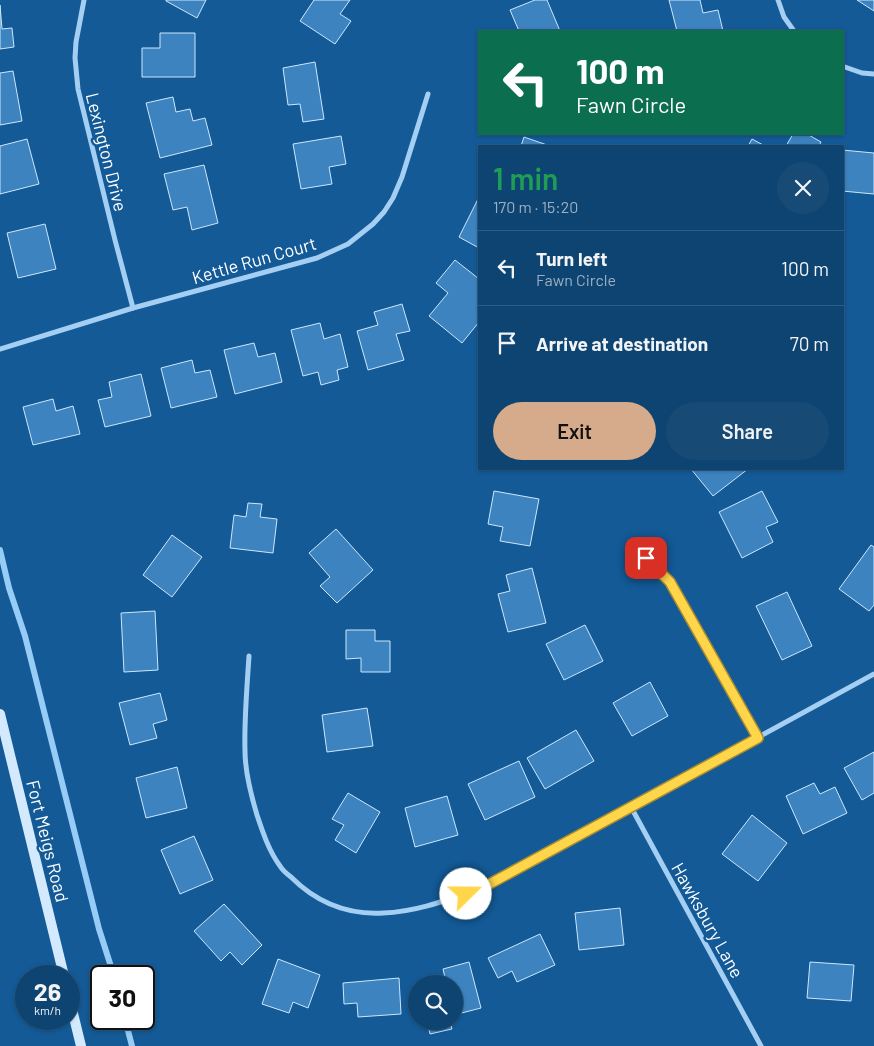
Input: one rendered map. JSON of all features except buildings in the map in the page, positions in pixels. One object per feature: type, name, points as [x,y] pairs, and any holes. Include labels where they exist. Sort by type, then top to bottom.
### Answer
[{"type":"street","name":"Lexington Drive","points":[[84,0],[76,42],[75,58],[78,89],[133,308]]},
{"type":"street","points":[[778,0],[784,17],[793,30]]},
{"type":"street","points":[[844,67],[862,73],[874,74]]},
{"type":"street","name":"Kettle Run Court","points":[[0,349],[133,308],[318,258],[348,244],[373,224],[393,198],[402,177],[428,94]]},
{"type":"street","points":[[634,546],[670,582],[758,738]]},
{"type":"street","points":[[249,656],[244,751],[246,769],[264,837],[281,868],[302,888],[317,898],[333,906],[350,911],[384,914],[435,904],[482,888],[874,674]]},
{"type":"street","name":"Fort Meigs Road","points":[[0,714],[61,965]]},
{"type":"street","name":"Hawksbury Lane","points":[[631,807],[761,1046]]},
{"type":"street","points":[[77,1030],[81,1046]]},
{"type":"waterway","points":[[0,550],[9,588],[25,636],[99,929],[110,965]]},
{"type":"waterway","points":[[128,1030],[132,1046]]},
{"type":"route","points":[[466,894],[482,888],[758,738],[670,582],[646,558]]}]
